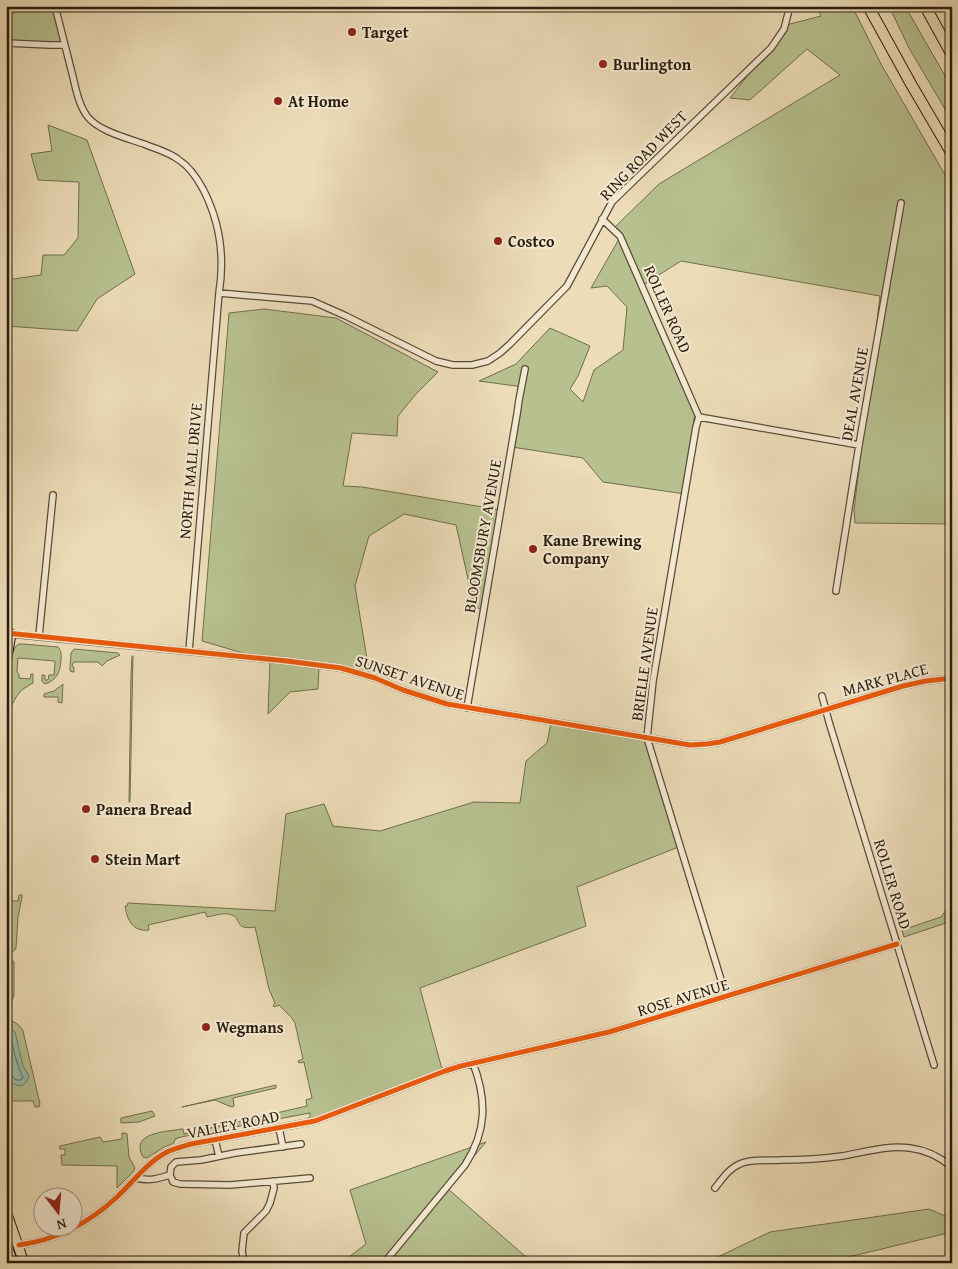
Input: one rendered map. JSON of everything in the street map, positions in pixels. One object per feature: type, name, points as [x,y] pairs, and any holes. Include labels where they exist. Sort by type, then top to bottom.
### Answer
[{"type":"highway","points":[[868,6],[952,154]]},
{"type":"highway","points":[[925,6],[952,55]]},
{"type":"main road","points":[[6,663],[10,634]]},
{"type":"main road","points":[[6,1211],[24,1263]]},
{"type":"main road","points":[[6,1244],[13,1263]]},
{"type":"street","name":"NORTH MALL DRIVE","points":[[55,6],[79,100],[87,116],[104,129],[174,156],[186,165],[196,177],[208,200],[220,234],[221,277],[189,651]]},
{"type":"street","name":"RING ROAD WEST","points":[[219,293],[312,301],[436,361],[453,366],[472,365],[488,361],[516,338],[567,286],[612,202],[772,48],[784,29],[790,6]]},
{"type":"street","points":[[6,43],[64,45]]},
{"type":"street","name":"DEAL AVENUE","points":[[836,591],[859,444],[901,203]]},
{"type":"street","name":"ROLLER ROAD","points":[[602,220],[620,236],[699,416]]},
{"type":"street","name":"BLOOMSBURY AVENUE","points":[[467,708],[525,369]]},
{"type":"street","points":[[699,416],[859,444]]},
{"type":"street","name":"BRIELLE AVENUE","points":[[699,416],[653,681],[647,738],[726,996]]},
{"type":"street","points":[[40,636],[53,495]]},
{"type":"street","name":"SUNSET AVENUE","points":[[10,634],[341,668],[376,678],[386,684],[447,704],[690,745],[707,744],[739,736],[826,710]]},
{"type":"street","name":"MARK PLACE","points":[[826,710],[903,686],[952,678]]},
{"type":"street","name":"ROLLER ROAD","points":[[822,696],[934,1065]]},
{"type":"street","name":"ROSE AVENUE","points":[[474,1062],[609,1032],[897,944]]},
{"type":"street","points":[[384,1263],[465,1165],[476,1147],[483,1122],[483,1101],[474,1062]]},
{"type":"street","name":"VALLEY ROAD","points":[[19,1246],[56,1236],[82,1224],[106,1207],[150,1164],[172,1150],[191,1144],[315,1121],[445,1071],[474,1062]]},
{"type":"street","points":[[278,1128],[283,1147]]},
{"type":"street","points":[[215,1140],[219,1156]]},
{"type":"street","points":[[301,1144],[176,1162],[171,1167],[170,1175],[173,1182],[180,1184],[230,1184],[310,1178]]},
{"type":"street","points":[[715,1188],[726,1172],[746,1162],[843,1156],[885,1148],[902,1147],[925,1151],[952,1167]]},
{"type":"street","points":[[136,1178],[153,1180],[170,1175]]},
{"type":"street","points":[[244,1263],[242,1251],[244,1233],[266,1211],[274,1188],[273,1181]]},
{"type":"shaded area","points":[[18,6],[56,6],[66,46],[6,43],[6,13],[15,13]]},
{"type":"shaded area","points":[[817,6],[852,6],[881,64],[952,187],[952,524],[855,523],[854,510],[880,296],[681,261],[643,285],[695,410],[685,494],[603,482],[583,458],[512,447],[523,387],[479,381],[516,364],[550,328],[590,346],[578,376],[570,389],[583,402],[594,370],[623,350],[627,307],[607,286],[591,288],[619,239],[615,227],[659,184],[840,75],[807,49],[750,100],[730,98],[784,29],[790,24],[821,16]]},
{"type":"shaded area","points":[[889,6],[905,6],[952,88],[952,121],[909,48]]},
{"type":"shaded area","points":[[48,125],[87,140],[135,274],[97,299],[77,331],[6,326],[6,280],[41,275],[43,255],[64,255],[78,238],[79,182],[38,180],[31,154],[52,151]]},
{"type":"shaded area","points":[[264,309],[336,318],[438,372],[398,416],[397,436],[352,433],[343,486],[362,487],[501,510],[484,611],[474,606],[456,525],[404,514],[369,536],[355,586],[370,677],[319,665],[318,689],[290,692],[268,714],[270,661],[202,641],[229,313]]},
{"type":"shaded area","points":[[19,644],[58,647],[61,653],[61,664],[55,678],[45,684],[42,681],[42,675],[45,675],[45,680],[48,680],[49,675],[54,675],[55,661],[18,658],[17,672],[19,678],[30,679],[31,674],[33,674],[33,683],[23,689],[14,700],[8,726],[8,740],[6,742],[6,701],[12,655],[15,647]]},
{"type":"shaded area","points":[[74,649],[118,653],[120,655],[107,661],[102,666],[98,662],[74,662],[72,665],[74,668],[73,672],[70,671],[70,668],[71,653]]},
{"type":"shaded area","points":[[133,656],[129,802],[131,675]]},
{"type":"shaded area","points":[[63,684],[62,703],[58,702],[58,697],[44,697],[44,694],[54,691]]},
{"type":"shaded area","points":[[551,723],[644,738],[681,846],[577,887],[586,926],[420,988],[443,1073],[301,1125],[310,1116],[310,1113],[181,1137],[147,1158],[143,1157],[140,1149],[141,1142],[152,1135],[181,1129],[183,1129],[184,1134],[307,1106],[306,1100],[312,1098],[304,1062],[299,1063],[298,1061],[303,1059],[295,1023],[279,1005],[273,1006],[275,1003],[269,989],[255,927],[243,927],[233,915],[223,914],[207,917],[205,912],[148,925],[149,930],[143,930],[135,927],[129,920],[125,906],[128,903],[275,911],[286,814],[324,804],[333,826],[380,831],[474,802],[520,803],[526,761],[547,743]]},
{"type":"shaded area","points":[[19,895],[22,895],[22,897],[18,917],[16,948],[14,951],[8,952],[6,951],[6,901],[18,901]]},
{"type":"shaded area","points":[[952,902],[952,921],[904,937],[902,930],[941,917]]},
{"type":"shaded area","points":[[6,960],[14,962],[14,996],[6,1008]]},
{"type":"shaded area","points":[[6,1020],[16,1023],[23,1031],[40,1104],[39,1107],[35,1107],[33,1101],[6,1101]]},
{"type":"shaded area","points":[[276,1085],[276,1088],[233,1098],[233,1107],[215,1100],[182,1107]]},
{"type":"shaded area","points":[[152,1111],[155,1116],[139,1122],[121,1123],[121,1118]]},
{"type":"shaded area","points":[[122,1133],[127,1134],[129,1157],[135,1168],[117,1188],[117,1166],[62,1165],[61,1155],[65,1155],[65,1149],[60,1149],[60,1146],[100,1137],[103,1142],[122,1139]]},
{"type":"shaded area","points":[[486,1142],[447,1188],[533,1263],[341,1263],[366,1244],[350,1190]]},
{"type":"shaded area","points":[[929,1209],[952,1219],[952,1232],[824,1263],[705,1263],[770,1232]]},
{"type":"water","points":[[11,1029],[15,1032],[23,1066],[29,1076],[27,1081],[21,1086],[11,1082],[6,1075],[6,1030]]},
{"type":"cycle path","points":[[6,633],[341,668],[447,704],[690,745],[720,742],[903,686],[952,678]]},
{"type":"cycle path","points":[[19,1245],[46,1239],[84,1222],[117,1197],[154,1160],[174,1149],[191,1144],[315,1121],[461,1066],[609,1032],[897,944]]},
{"type":"place","name":"Target","points":[[352,32]]},
{"type":"place","name":"Burlington","points":[[603,64]]},
{"type":"place","name":"At Home","points":[[278,101]]},
{"type":"place","name":"Costco","points":[[498,241]]},
{"type":"place","name":"Kane Brewing Company","points":[[533,549]]},
{"type":"place","name":"Panera Bread","points":[[86,809]]},
{"type":"place","name":"Stein Mart","points":[[95,859]]},
{"type":"place","name":"Wegmans","points":[[206,1027]]}]
